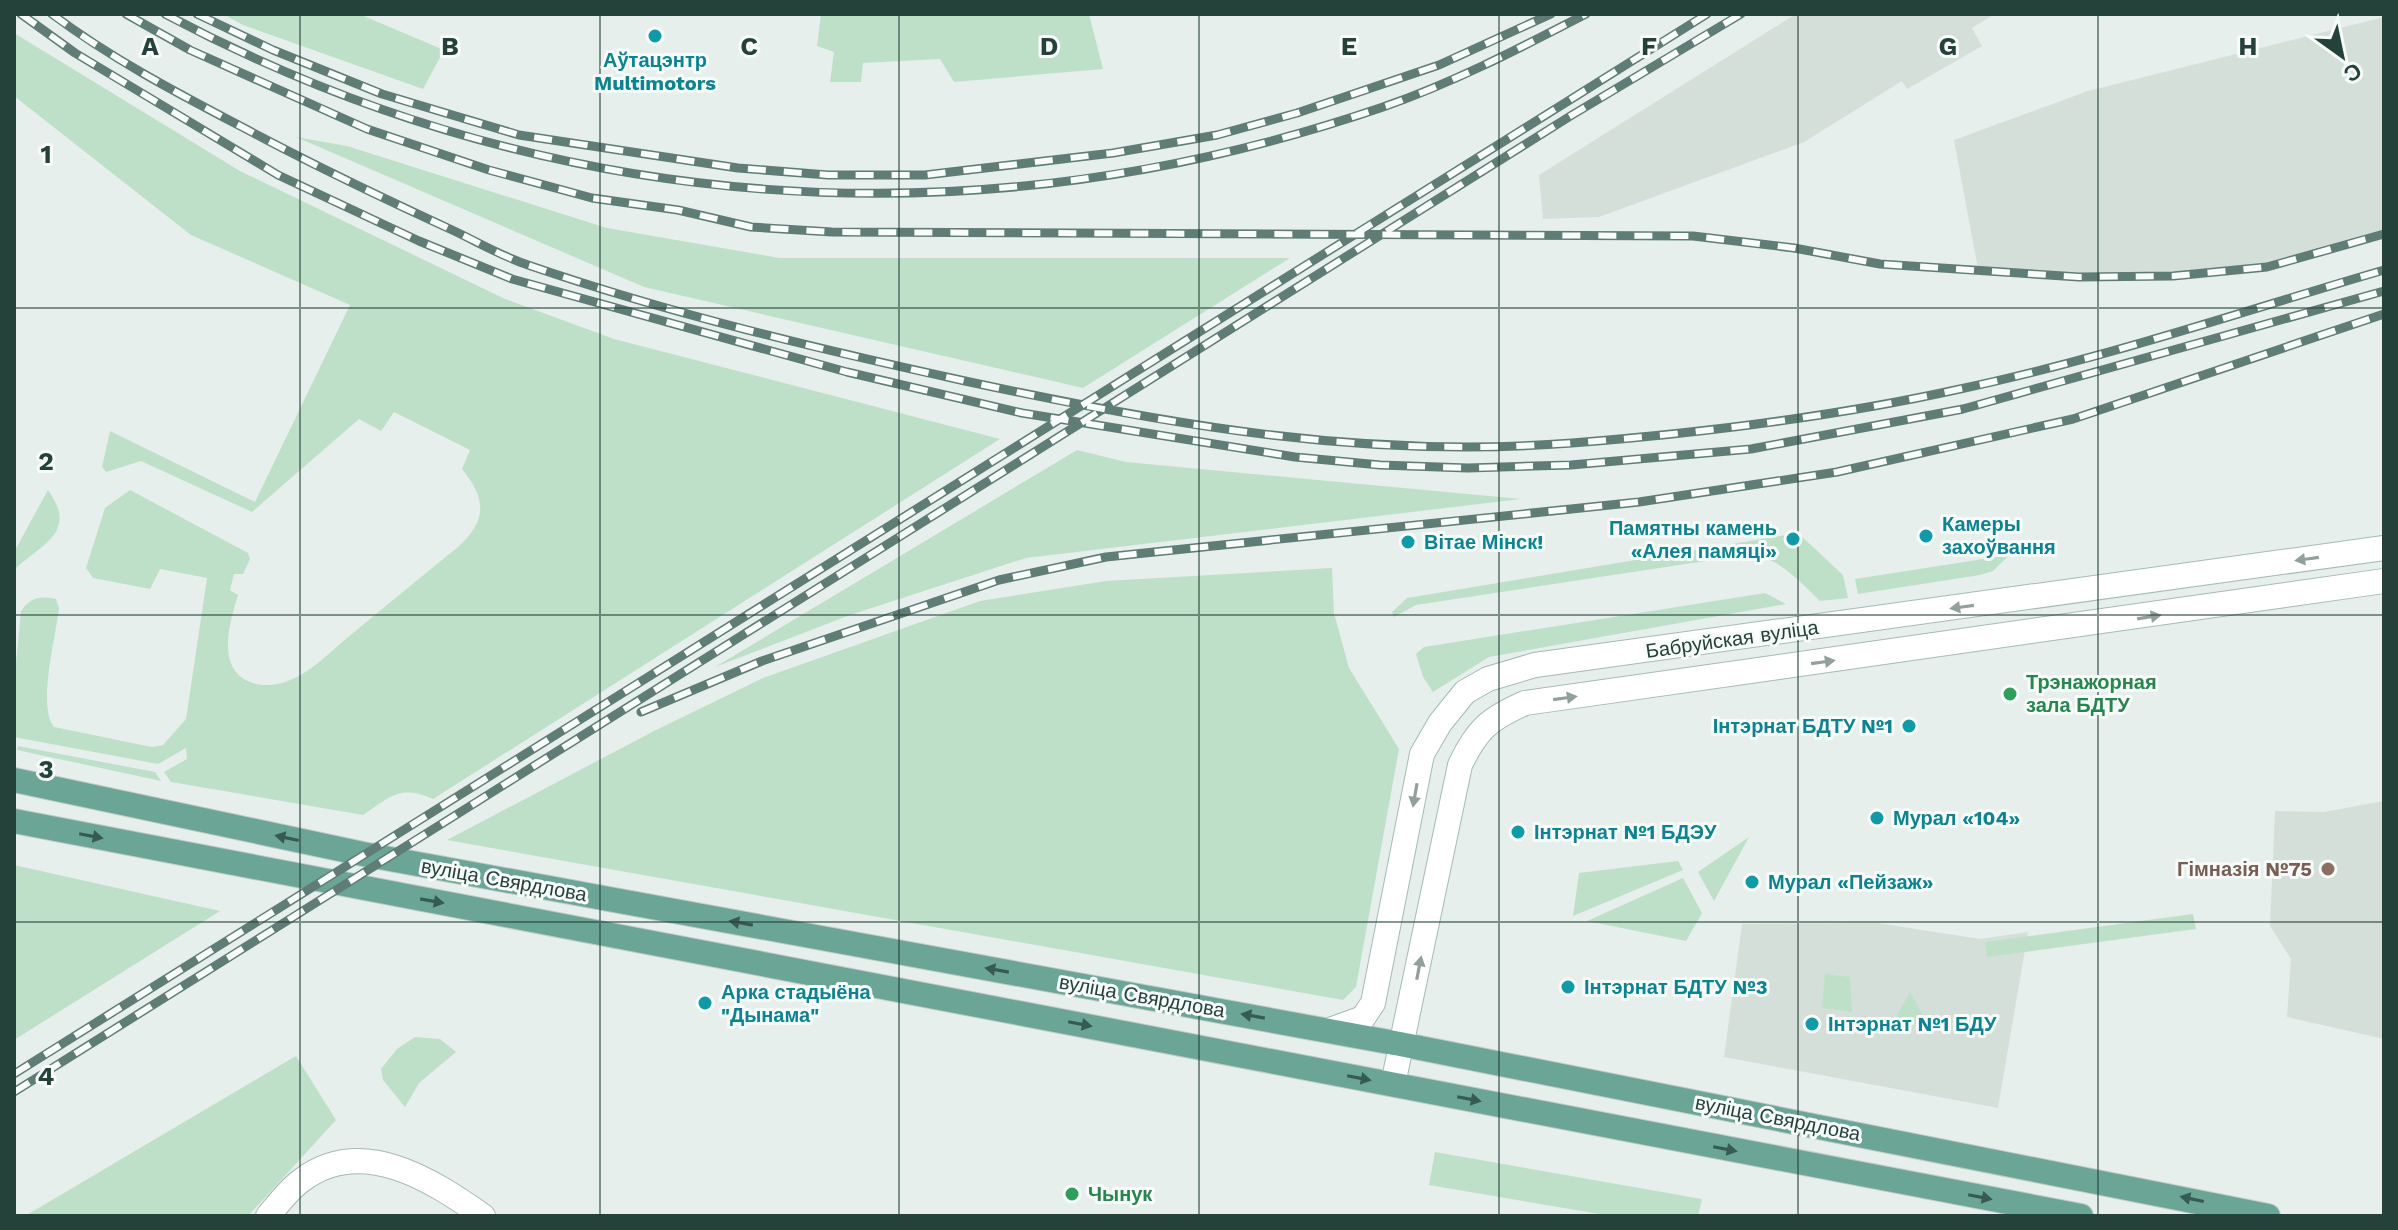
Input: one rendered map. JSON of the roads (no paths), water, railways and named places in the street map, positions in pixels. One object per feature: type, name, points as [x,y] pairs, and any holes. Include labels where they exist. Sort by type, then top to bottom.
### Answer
[{"type":"main road","name":"Бабруйская вуліца","points":[[1330,1030],[1363,1018],[1373,1003],[1396,903],[1422,754],[1452,705],[1488,679],[1535,665],[2384,548]]},
{"type":"main road","name":"Бабруйская вуліца","points":[[1393,1084],[1460,765],[1471,741],[1491,719],[1525,703],[2384,581]]},
{"type":"main road","name":"вуліца Свярдлова","points":[[14,780],[363,854],[1330,1030],[2268,1216]]},
{"type":"main road","name":"вуліца Свярдлова","points":[[14,821],[2081,1216]]},
{"type":"main road","points":[[268,1216],[301,1180],[330,1164],[355,1160],[412,1172],[435,1183],[483,1216]]},
{"type":"railway","points":[[21,14],[75,53],[278,175],[419,241],[512,279],[847,372],[1022,413],[1295,457],[1380,465],[1468,468],[1571,465],[1751,449],[1963,409],[2384,291]]},
{"type":"railway","points":[[52,14],[128,65],[286,150],[528,265],[690,315],[855,356],[1117,412],[1267,434],[1342,442],[1494,447],[1669,434],[1815,416],[1912,399],[2067,364],[2384,270]]},
{"type":"railway","points":[[126,14],[190,50],[367,129],[489,170],[592,198],[678,210],[751,227],[832,232],[1693,236],[1794,248],[1880,264],[2079,277],[2173,276],[2267,267],[2384,234]]},
{"type":"railway","points":[[165,14],[310,82],[459,134],[610,170],[764,189],[919,193],[1074,180],[1229,152],[1409,98],[1586,14]]},
{"type":"railway","points":[[197,14],[273,50],[382,94],[519,135],[738,168],[828,175],[925,175],[1113,153],[1217,135],[1297,113],[1439,65],[1551,14]]},
{"type":"railway","points":[[14,1074],[1707,14]]},
{"type":"railway","points":[[14,1092],[1572,115],[1741,14]]},
{"type":"railway","points":[[641,712],[762,661],[999,580],[1106,557],[1639,502],[1837,472],[2073,419],[2384,314]]},
{"type":"place","name":"Аўтацэнтр Multimotors","points":[[655,36]]},
{"type":"place","name":"Камеры захоўвання","points":[[1926,536]]},
{"type":"place","name":"Памятны камень «Алея памяці»","points":[[1793,539]]},
{"type":"place","name":"Вітае Мінск!","points":[[1408,542]]},
{"type":"place","name":"Трэнажорная зала БДТУ","points":[[2010,694]]},
{"type":"place","name":"Інтэрнат БДТУ №1","points":[[1909,726]]},
{"type":"place","name":"Мурал «104»","points":[[1877,818]]},
{"type":"place","name":"Інтэрнат №1 БДЭУ","points":[[1518,832]]},
{"type":"place","name":"Гімназія №75","points":[[2328,869]]},
{"type":"place","name":"Мурал «Пейзаж»","points":[[1752,882]]},
{"type":"place","name":"Інтэрнат БДТУ №3","points":[[1568,987]]},
{"type":"place","name":"Арка стадыёна \"Дынама\"","points":[[705,1003]]},
{"type":"place","name":"Інтэрнат №1 БДУ","points":[[1812,1024]]},
{"type":"place","name":"Чынук","points":[[1072,1194]]}]
